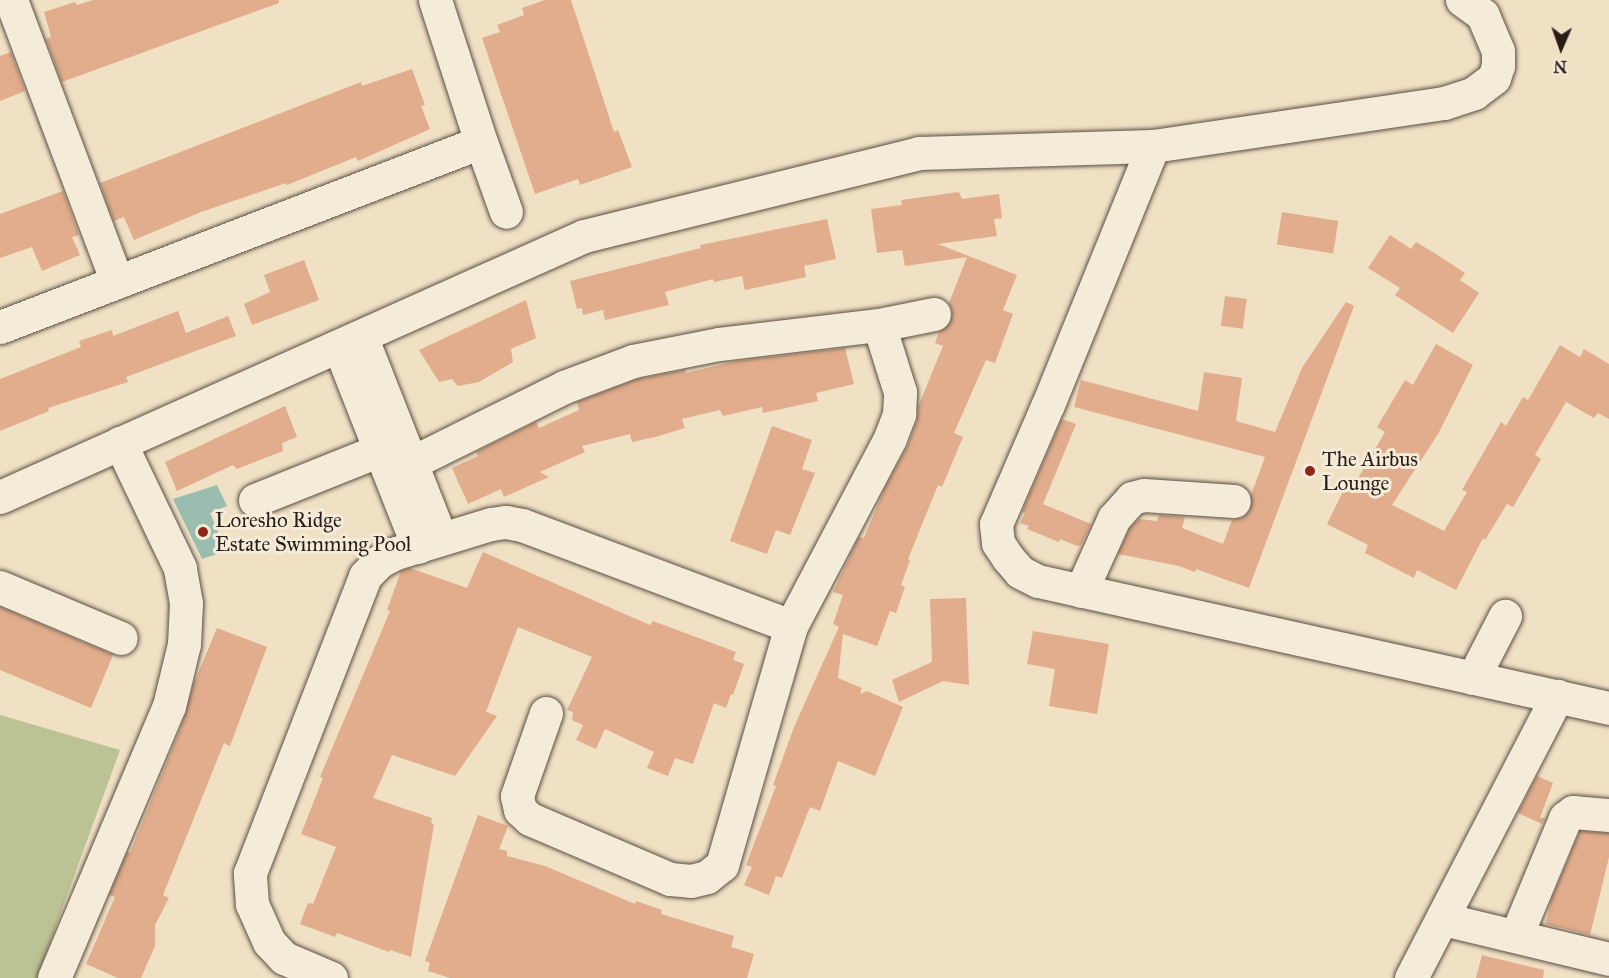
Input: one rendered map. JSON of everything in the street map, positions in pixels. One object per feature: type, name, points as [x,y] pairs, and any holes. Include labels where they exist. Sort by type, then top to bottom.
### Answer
[{"type":"street","points":[[11,0],[117,282]]},
{"type":"street","points":[[435,0],[506,212]]},
{"type":"street","points":[[0,497],[584,237],[919,153],[1153,146],[1444,103],[1474,93],[1494,78],[1498,66],[1498,51],[1482,5]]},
{"type":"street","points":[[0,327],[481,142]]},
{"type":"street","points":[[1153,146],[1048,404],[996,524],[998,543],[1020,572],[1038,581],[1081,591],[1609,708]]},
{"type":"street","points":[[411,464],[564,387],[633,361],[719,344],[879,325],[934,314]]},
{"type":"street","points":[[546,713],[517,796],[520,810],[525,815],[670,879],[691,881],[706,877],[722,865],[791,626],[890,438],[899,414],[900,392],[879,325]]},
{"type":"street","points":[[350,341],[380,450],[430,543]]},
{"type":"street","points":[[350,341],[411,464],[430,543]]},
{"type":"street","points":[[54,978],[169,706],[184,644],[186,603],[180,567],[120,443]]},
{"type":"street","points":[[255,500],[380,450]]},
{"type":"street","points":[[1081,591],[1114,518],[1132,498],[1144,495],[1234,501]]},
{"type":"street","points":[[331,978],[284,958],[269,942],[252,904],[250,873],[365,576],[380,561],[491,524],[506,522],[522,525],[791,626]]},
{"type":"street","points":[[0,587],[121,638]]},
{"type":"street","points":[[1473,678],[1505,616]]},
{"type":"street","points":[[1411,978],[1557,696]]},
{"type":"street","points":[[1516,936],[1565,818],[1573,812],[1609,815]]},
{"type":"street","points":[[1443,919],[1516,936],[1588,963]]},
{"type":"green space","points":[[0,715],[120,750],[37,978],[0,978]]},
{"type":"shaded area","name":"Loresho Ridge Estate Swimming Pool","points":[[217,485],[227,506],[210,513],[226,551],[202,559],[173,499]]},
{"type":"building","points":[[93,0],[279,0],[279,3],[62,82],[46,39],[51,37],[44,12],[75,2],[77,5]]},
{"type":"building","points":[[545,0],[571,0],[614,132],[618,130],[632,167],[580,185],[578,179],[535,194],[482,38],[500,32],[497,25],[524,15],[522,8]]},
{"type":"building","points":[[11,52],[25,91],[0,101],[0,56]]},
{"type":"building","points":[[412,69],[425,105],[421,106],[430,129],[358,161],[356,157],[287,185],[286,183],[201,212],[134,240],[124,217],[114,221],[100,183],[361,82],[362,86]]},
{"type":"building","points":[[63,191],[79,235],[72,237],[80,255],[42,271],[32,247],[0,258],[0,214]]},
{"type":"building","points":[[959,192],[962,199],[999,194],[1002,218],[994,219],[997,236],[938,244],[1017,275],[1003,310],[1013,314],[995,363],[986,360],[954,433],[963,437],[942,487],[938,485],[908,559],[910,560],[901,585],[905,587],[896,613],[890,611],[877,646],[843,634],[838,678],[862,688],[860,694],[867,691],[903,707],[875,776],[838,761],[820,811],[810,807],[782,878],[776,876],[769,895],[744,885],[752,867],[746,865],[776,786],[773,785],[794,727],[839,627],[833,624],[843,595],[833,592],[859,537],[864,538],[884,490],[908,445],[917,421],[918,407],[943,346],[935,343],[939,332],[951,321],[952,311],[949,303],[967,257],[905,266],[902,250],[877,253],[871,209],[902,205],[901,200]]},
{"type":"building","points":[[1282,212],[1338,221],[1333,254],[1277,245]]},
{"type":"building","points":[[827,219],[836,259],[804,266],[806,277],[745,290],[742,276],[714,282],[713,279],[665,292],[669,305],[605,320],[603,310],[583,315],[582,308],[577,309],[570,281],[701,248],[700,245]]},
{"type":"building","points":[[1390,235],[1411,249],[1416,242],[1436,254],[1465,273],[1460,280],[1479,293],[1453,333],[1395,295],[1400,288],[1368,268]]},
{"type":"building","points":[[304,260],[319,300],[252,325],[244,304],[270,292],[264,275]]},
{"type":"building","points":[[1225,296],[1247,299],[1243,329],[1221,326]]},
{"type":"building","points":[[526,300],[536,338],[511,349],[513,362],[479,382],[458,386],[452,379],[439,382],[419,350]]},
{"type":"building","points":[[1346,302],[1354,306],[1249,588],[1196,569],[1195,572],[1179,566],[1118,554],[1130,528],[1139,519],[1157,521],[1159,515],[1185,517],[1182,528],[1223,544],[1232,520],[1242,518],[1250,511],[1251,495],[1265,457],[1074,407],[1081,380],[1198,411],[1204,372],[1242,378],[1236,421],[1275,432],[1302,368]]},
{"type":"building","points":[[178,311],[186,333],[228,316],[236,336],[126,377],[128,382],[48,408],[49,411],[0,431],[0,379],[81,347],[79,341],[112,330],[113,336]]},
{"type":"building","points":[[1436,344],[1473,365],[1438,434],[1392,505],[1444,531],[1467,492],[1462,490],[1501,422],[1506,426],[1523,397],[1528,400],[1560,345],[1580,357],[1584,349],[1609,364],[1609,419],[1598,413],[1594,418],[1566,402],[1535,455],[1541,459],[1513,507],[1507,504],[1485,540],[1483,538],[1456,590],[1417,570],[1414,578],[1365,553],[1368,545],[1327,524],[1344,489],[1350,492],[1385,432],[1377,427],[1405,380],[1413,385]]},
{"type":"building","points":[[845,348],[854,384],[816,393],[818,401],[763,413],[762,407],[723,416],[720,410],[682,419],[685,428],[655,437],[632,442],[630,434],[582,446],[585,452],[540,472],[549,477],[504,497],[501,489],[468,504],[452,468],[478,456],[476,452],[536,422],[539,428],[579,410],[577,402],[638,379],[685,370],[686,373],[737,361]]},
{"type":"building","points":[[285,406],[297,437],[282,443],[283,451],[237,469],[233,465],[177,491],[165,462]]},
{"type":"building","points":[[1062,419],[1076,424],[1043,504],[1091,524],[1081,545],[1077,546],[1060,539],[1059,542],[1027,529],[1029,526],[1020,523],[1025,513],[1022,512]]},
{"type":"building","points":[[772,426],[812,440],[802,469],[815,473],[790,535],[776,530],[767,554],[730,541]]},
{"type":"building","points":[[483,552],[650,625],[653,621],[736,652],[733,660],[744,664],[733,695],[731,694],[726,708],[714,703],[693,764],[675,758],[668,776],[647,768],[654,752],[605,729],[596,749],[576,740],[583,725],[572,720],[573,712],[567,710],[592,657],[518,627],[486,712],[497,716],[455,776],[392,755],[373,798],[432,818],[431,822],[434,825],[411,957],[390,950],[389,952],[337,933],[335,937],[300,924],[308,903],[313,904],[336,847],[301,834],[323,778],[320,777],[390,611],[387,610],[401,571],[410,568],[467,588]]},
{"type":"building","points":[[966,598],[969,685],[943,681],[899,702],[892,680],[932,662],[930,599]]},
{"type":"building","points":[[0,607],[113,655],[91,708],[0,670]]},
{"type":"building","points":[[217,628],[267,647],[230,746],[224,743],[163,895],[169,898],[155,925],[155,946],[141,978],[118,978],[86,964],[115,897],[109,895],[127,852],[130,853],[181,727],[194,683]]},
{"type":"building","points":[[1033,631],[1109,644],[1097,714],[1049,706],[1055,669],[1027,664]]},
{"type":"building","points":[[1537,776],[1553,783],[1540,818],[1545,818],[1542,824],[1518,813]]},
{"type":"building","points":[[478,815],[508,826],[499,849],[507,851],[507,856],[545,866],[635,904],[636,901],[662,910],[661,914],[734,936],[731,947],[754,954],[747,978],[450,978],[428,971],[430,963],[425,961]]},
{"type":"building","points":[[1580,831],[1609,833],[1609,857],[1590,935],[1546,924],[1551,900]]},
{"type":"building","points":[[1482,955],[1544,970],[1543,978],[1476,978]]},
{"type":"place","name":"The Airbus Lounge","points":[[1310,471]]},
{"type":"place","name":"Loresho Ridge Estate Swimming Pool","points":[[203,532]]}]
